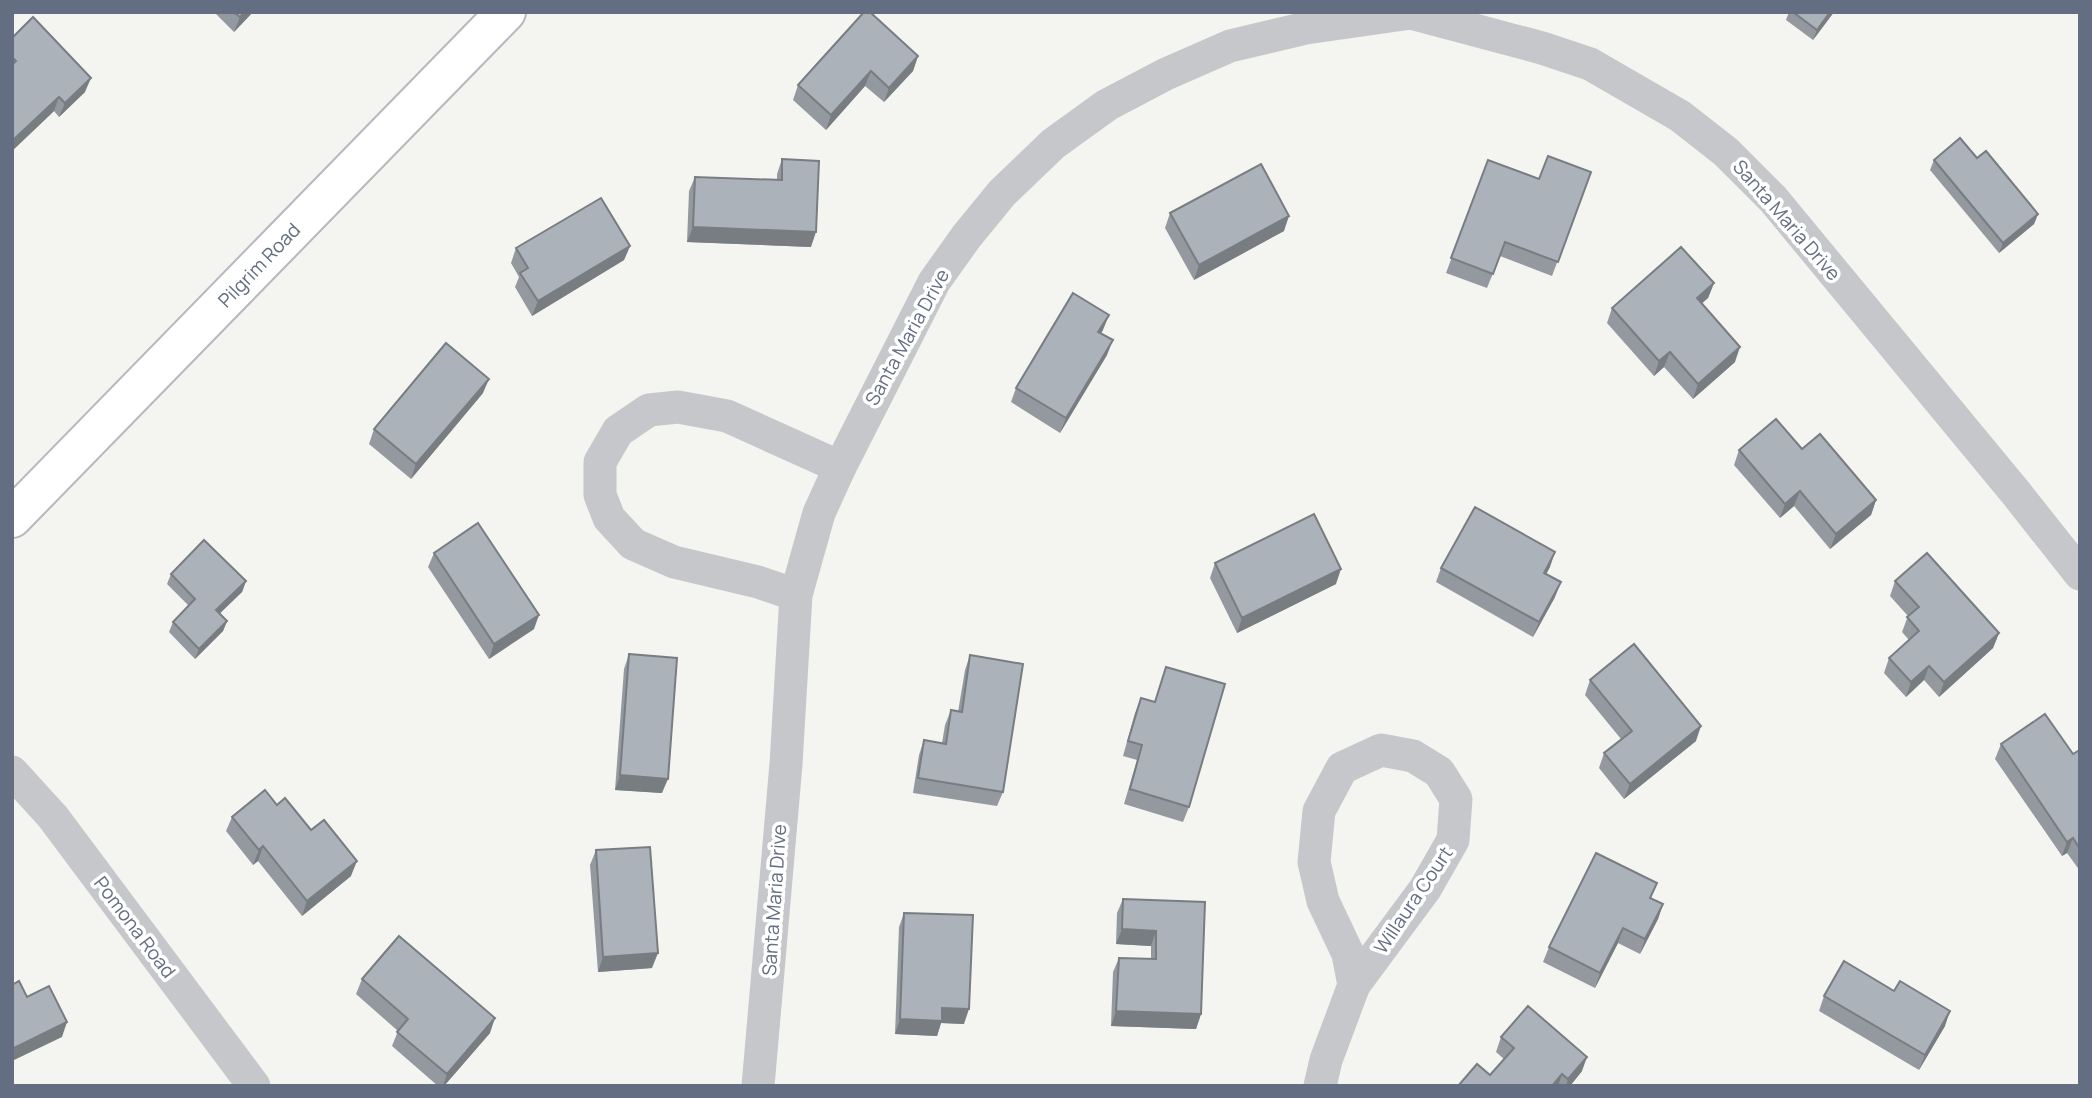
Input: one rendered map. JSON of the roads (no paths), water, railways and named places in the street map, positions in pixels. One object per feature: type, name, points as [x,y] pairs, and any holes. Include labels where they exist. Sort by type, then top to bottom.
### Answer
[{"type":"main road","name":"Pilgrim Road","points":[[12,518],[506,12]]},
{"type":"street","name":"Santa Maria Drive","points":[[758,1086],[786,764],[796,595],[819,513],[839,467],[934,282],[965,237],[1003,193],[1053,144],[1107,105],[1166,74],[1230,46],[1305,20],[1411,13],[1542,48],[1590,64],[1679,116],[1726,152],[1773,199],[2080,574]]},
{"type":"street","points":[[796,595],[758,582],[674,562],[633,544],[608,517],[600,495],[600,462],[618,431],[649,410],[678,407],[727,416],[839,467]]},
{"type":"street","name":"Willaura Court","points":[[1320,1086],[1326,1060],[1354,985],[1425,888],[1453,840],[1456,799],[1438,772],[1413,756],[1381,750],[1342,768],[1319,811],[1314,862],[1323,901],[1348,954],[1354,985]]},
{"type":"street","name":"Pomona Road","points":[[12,772],[53,817],[254,1086]]}]
